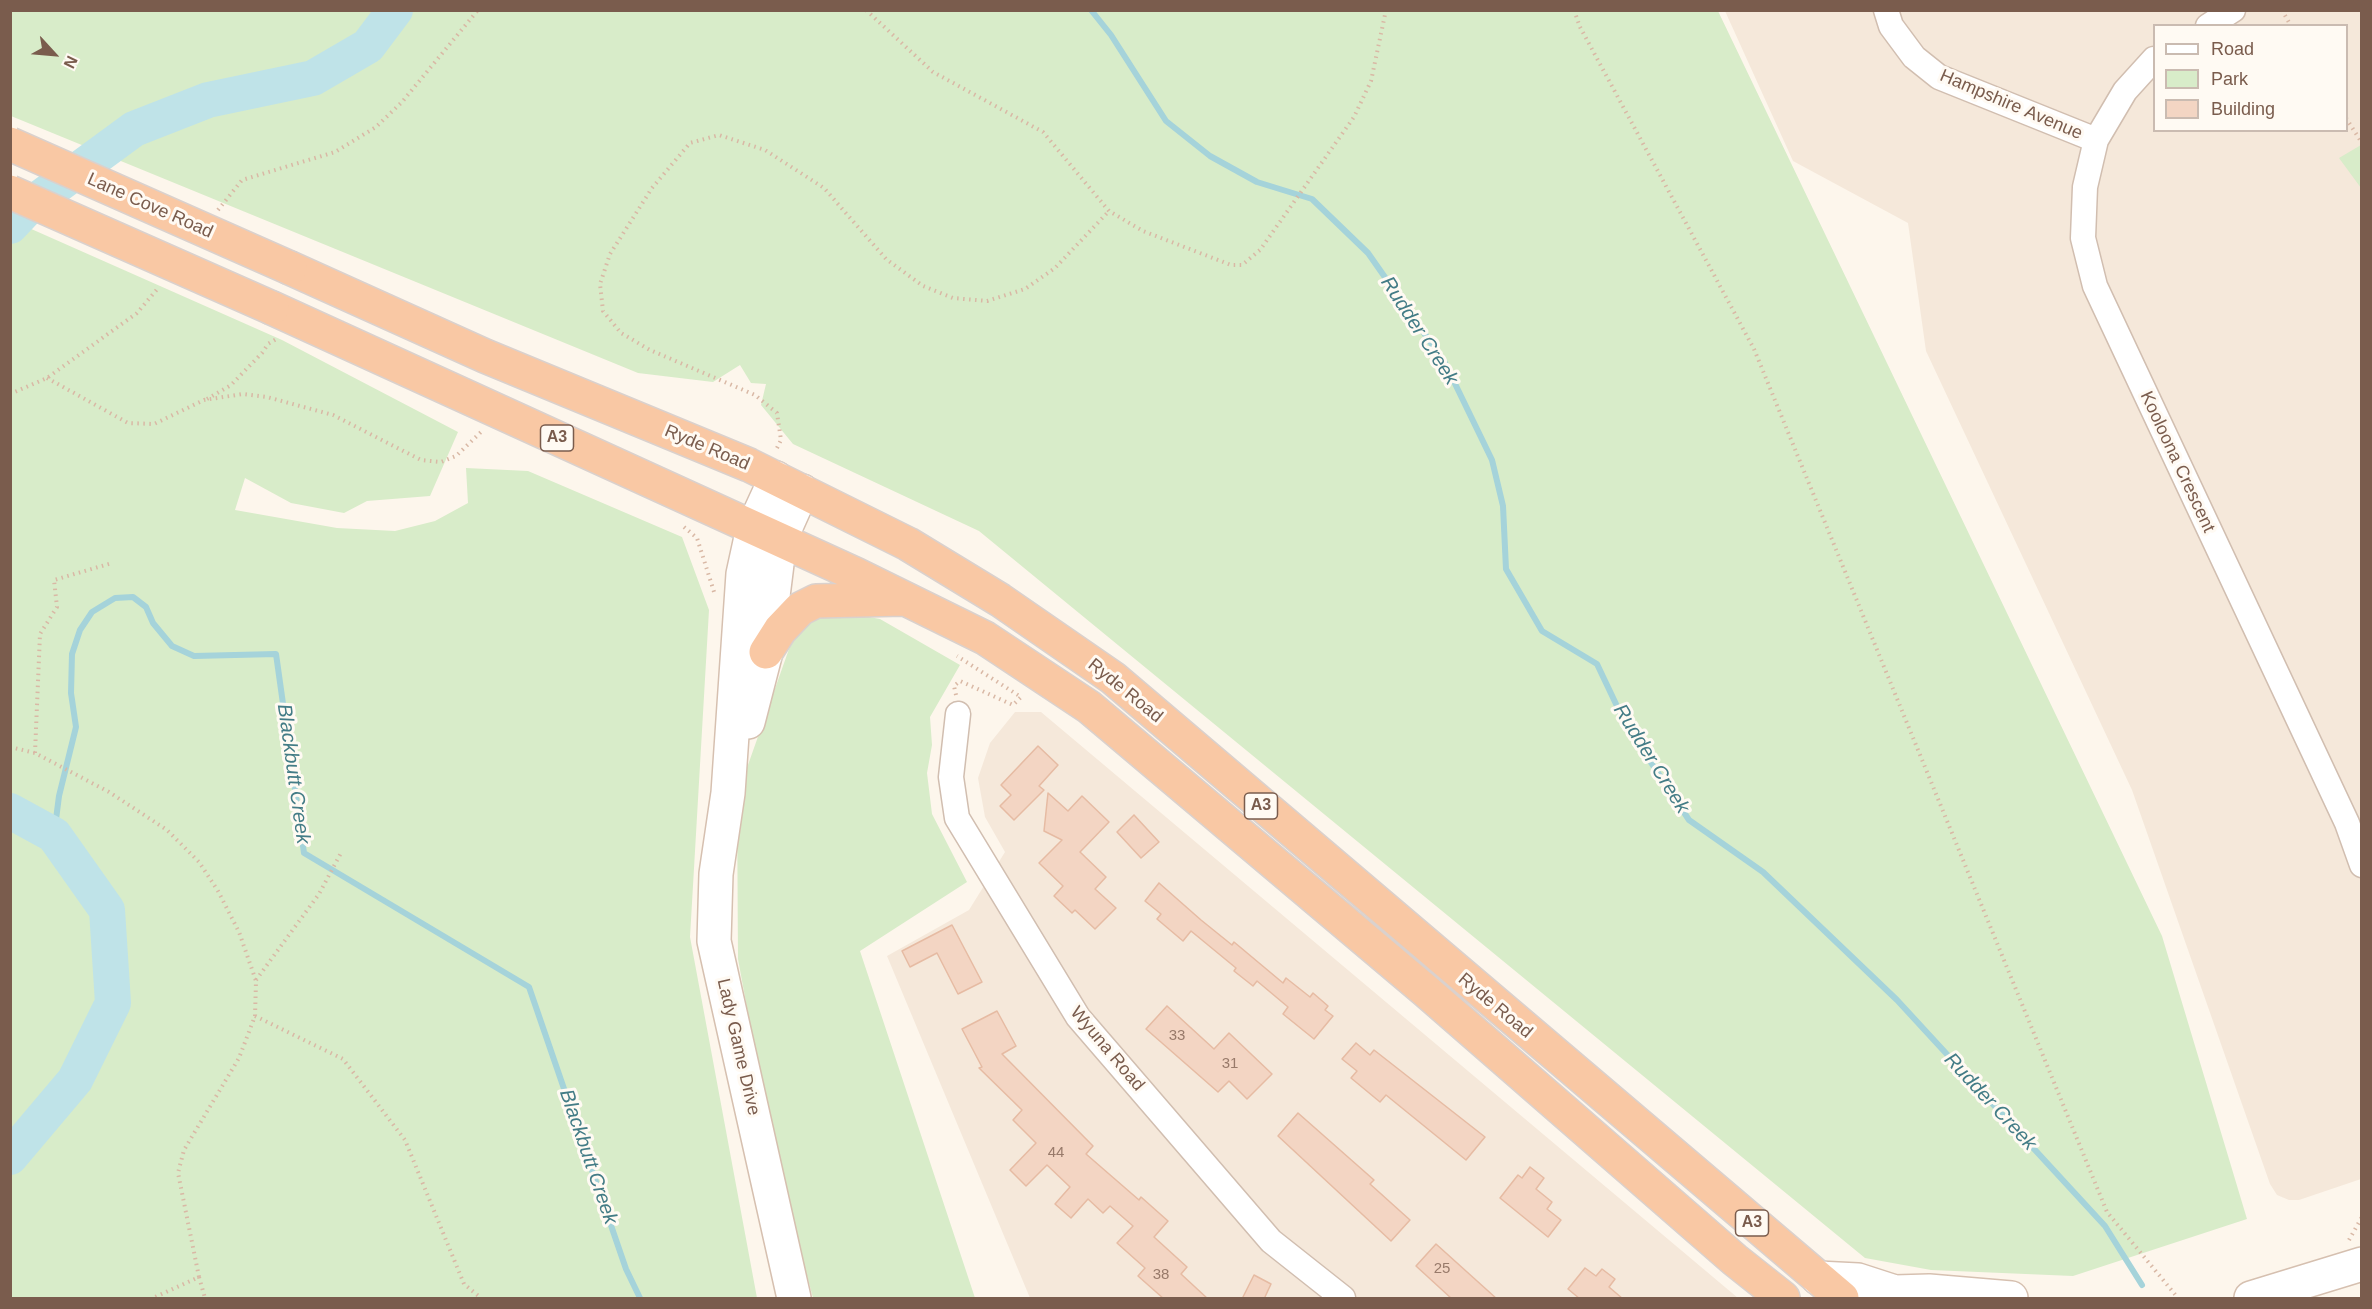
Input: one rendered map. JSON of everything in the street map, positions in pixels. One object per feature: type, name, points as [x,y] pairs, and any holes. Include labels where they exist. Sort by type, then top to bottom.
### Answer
[{"type":"highway","name":"Lane Cove Road","points":[[10,144],[290,268]]},
{"type":"highway","name":"A3","points":[[10,192],[278,322]]},
{"type":"highway","name":"Ryde Road","points":[[290,268],[485,356],[785,472],[980,588],[1113,678],[1830,1288]]},
{"type":"highway","name":"Ryde Road","points":[[278,322],[767,534],[985,638],[1089,707],[1426,991],[1735,1260],[1783,1299]]},
{"type":"highway","points":[[766,652],[780,630],[800,609],[816,601],[907,599]]},
{"type":"main road","name":"Lady Game Drive","points":[[785,472],[767,534],[743,574],[728,793],[716,873],[714,941],[794,1299]]},
{"type":"main road","name":"Lady Game Drive","points":[[728,793],[766,652],[767,534]]},
{"type":"main road","points":[[2251,1299],[2361,1264]]},
{"type":"main road","points":[[1830,1288],[1858,1280],[1895,1292],[1929,1291],[1965,1297],[2011,1299]]},
{"type":"street","name":"Hampshire Avenue","points":[[1886,10],[1891,26],[1914,57],[1939,77],[2096,140]]},
{"type":"street","points":[[2211,24],[2233,10]]},
{"type":"street","name":"Kooloona Crescent","points":[[2153,60],[2125,91],[2096,140],[2085,187],[2083,238],[2095,286],[2354,821],[2361,865]]},
{"type":"street","name":"Wyuna Road","points":[[958,714],[951,777],[957,818],[1078,1017],[1271,1241],[1343,1299]]},
{"type":"path","points":[[217,212],[242,180],[335,152],[376,127],[402,102],[478,10]]},
{"type":"path","points":[[866,10],[933,72],[1043,132],[1109,211],[1143,231],[1221,263],[1242,265],[1260,250],[1354,117],[1371,81],[1386,10]]},
{"type":"path","points":[[1574,10],[1586,38],[1754,350],[2107,1212],[2178,1299]]},
{"type":"path","points":[[2282,10],[2290,24]]},
{"type":"path","points":[[2348,121],[2361,143]]},
{"type":"path","points":[[785,472],[777,413],[755,395],[650,350],[621,333],[603,311],[600,284],[610,254],[652,188],[690,143],[719,135],[765,150],[824,188],[886,259],[923,286],[953,298],[987,301],[1025,289],[1055,268],[1109,211]]},
{"type":"path","points":[[10,394],[47,378],[137,314],[159,286]]},
{"type":"path","points":[[47,378],[128,423],[154,424],[231,385],[268,344],[278,322]]},
{"type":"path","points":[[204,400],[243,394],[267,397],[333,415],[422,460],[441,462],[456,456],[481,432]]},
{"type":"path","points":[[679,525],[697,538],[716,603]]},
{"type":"path","points":[[35,753],[40,634],[57,607],[54,580],[112,563]]},
{"type":"path","points":[[952,653],[1022,697],[1013,705],[960,681],[954,686],[958,714]]},
{"type":"path","points":[[10,747],[35,753],[109,792],[166,830],[199,862],[239,932],[256,981],[255,1016],[239,1058],[184,1150],[178,1173],[205,1299]]},
{"type":"path","points":[[256,981],[319,894],[342,851]]},
{"type":"path","points":[[255,1016],[342,1059],[405,1140],[464,1284],[481,1299]]},
{"type":"path","points":[[153,1299],[199,1277]]},
{"type":"shaded area","points":[[1725,11],[2361,11],[2361,1179],[2299,1200],[2289,1200],[2277,1195],[2270,1184],[2132,790],[1926,351],[1908,223],[1793,161]]},
{"type":"shaded area","points":[[1015,712],[1041,712],[1738,1298],[1030,1298],[887,956],[969,910],[1005,852],[985,817],[978,778],[990,743]]},
{"type":"green space","points":[[11,10],[1718,11],[2162,936],[2247,1219],[2073,1276],[1931,1270],[1865,1258],[979,531],[793,444],[761,405],[766,384],[751,383],[740,365],[713,382],[638,373],[11,116]]},
{"type":"green space","points":[[2361,145],[2361,188],[2339,158]]},
{"type":"green space","points":[[11,220],[282,340],[458,432],[430,496],[367,501],[344,513],[291,503],[245,478],[235,510],[337,528],[395,531],[435,521],[468,503],[466,468],[528,471],[682,537],[709,610],[690,937],[757,1298],[11,1298]]},
{"type":"green space","points":[[831,610],[880,619],[960,665],[930,717],[932,745],[927,773],[932,814],[967,882],[860,951],[975,1298],[813,1298],[773,1149],[738,959],[737,796],[789,649],[800,630]]},
{"type":"building","points":[[1038,746],[1058,765],[1039,786],[1044,790],[1014,820],[1000,806],[1011,795],[1001,785]]},
{"type":"building","points":[[1048,793],[1068,811],[1082,796],[1109,822],[1080,852],[1106,877],[1095,889],[1116,908],[1095,929],[1075,910],[1072,913],[1054,896],[1063,886],[1039,863],[1062,840],[1044,831]]},
{"type":"building","points":[[1134,815],[1159,842],[1141,858],[1117,832]]},
{"type":"building","points":[[1159,883],[1232,945],[1234,942],[1283,983],[1286,978],[1310,997],[1313,993],[1328,1006],[1325,1010],[1333,1016],[1314,1039],[1283,1014],[1288,1007],[1257,981],[1253,986],[1234,971],[1236,968],[1191,931],[1183,941],[1157,919],[1161,914],[1145,901]]},
{"type":"building","points":[[952,925],[982,982],[958,994],[937,953],[910,967],[902,951]]},
{"type":"building","points":[[1167,1006],[1214,1049],[1229,1033],[1272,1074],[1247,1099],[1229,1081],[1218,1092],[1146,1029]]},
{"type":"building","points":[[997,1011],[1016,1046],[1002,1054],[1093,1146],[1086,1154],[1139,1200],[1141,1197],[1168,1221],[1154,1237],[1187,1267],[1181,1274],[1208,1299],[1164,1299],[1138,1276],[1145,1268],[1117,1243],[1133,1226],[1110,1206],[1103,1213],[1088,1199],[1071,1218],[1055,1204],[1070,1187],[1047,1165],[1026,1186],[1010,1170],[1036,1143],[1013,1120],[1022,1110],[979,1068],[982,1067],[962,1029]]},
{"type":"building","points":[[1356,1043],[1370,1055],[1374,1050],[1485,1137],[1466,1160],[1386,1095],[1380,1102],[1351,1078],[1357,1071],[1342,1059]]},
{"type":"building","points":[[1298,1113],[1374,1180],[1370,1184],[1410,1220],[1391,1241],[1278,1136]]},
{"type":"building","points":[[1530,1167],[1544,1178],[1536,1189],[1552,1202],[1547,1209],[1561,1220],[1548,1237],[1500,1198],[1518,1175],[1522,1178]]},
{"type":"building","points":[[1436,1244],[1497,1299],[1452,1299],[1416,1266]]},
{"type":"building","points":[[1585,1268],[1596,1276],[1602,1269],[1615,1279],[1609,1287],[1623,1299],[1580,1299],[1568,1289]]},
{"type":"building","points":[[1254,1275],[1271,1284],[1264,1299],[1242,1299]]},
{"type":"waterway","points":[[10,226],[29,206],[134,129],[208,100],[313,78],[368,46],[395,10]]},
{"type":"waterway","name":"Rudder Creek","points":[[1091,10],[1111,35],[1166,121],[1210,156],[1257,182],[1312,199],[1368,253],[1445,363],[1492,460],[1503,506],[1506,569],[1542,631],[1597,664],[1625,723],[1689,820],[1763,872],[1897,1000],[2105,1226],[2142,1285]]},
{"type":"waterway","name":"Blackbutt Creek","points":[[54,835],[59,796],[76,727],[71,693],[72,654],[80,630],[92,612],[115,598],[133,597],[146,607],[153,623],[172,646],[194,656],[276,654],[304,853],[529,987],[626,1269],[640,1298]]},
{"type":"waterway","points":[[10,811],[54,835],[107,910],[113,1003],[75,1080],[10,1157]]}]
